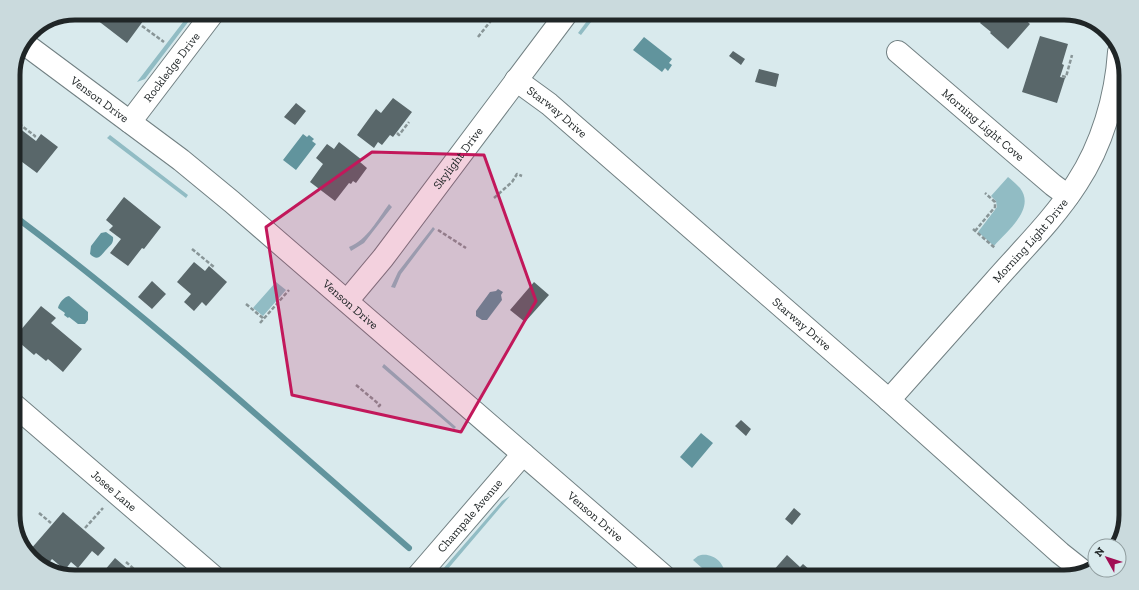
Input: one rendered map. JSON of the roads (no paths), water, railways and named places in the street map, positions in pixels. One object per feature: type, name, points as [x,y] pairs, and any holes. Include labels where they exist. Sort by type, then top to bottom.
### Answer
[{"type":"street","name":"Rockledge Drive","points":[[130,122],[208,20]]},
{"type":"street","name":"Skylight Drive","points":[[347,301],[383,258],[562,20]]},
{"type":"street","name":"Venson Drive","points":[[28,47],[130,122],[232,202],[656,570]]},
{"type":"street","name":"Morning Light Cove","points":[[898,52],[1053,185],[1068,196]]},
{"type":"street","name":"Morning Light Drive","points":[[889,400],[1068,196],[1086,168],[1103,127],[1115,88],[1118,63]]},
{"type":"street","name":"Starway Drive","points":[[516,80],[549,104],[1079,568]]},
{"type":"street","name":"Josee Lane","points":[[20,410],[206,570]]},
{"type":"street","name":"Champale Avenue","points":[[423,570],[523,454]]},
{"type":"waterway","points":[[20,220],[165,336],[409,548]]}]
